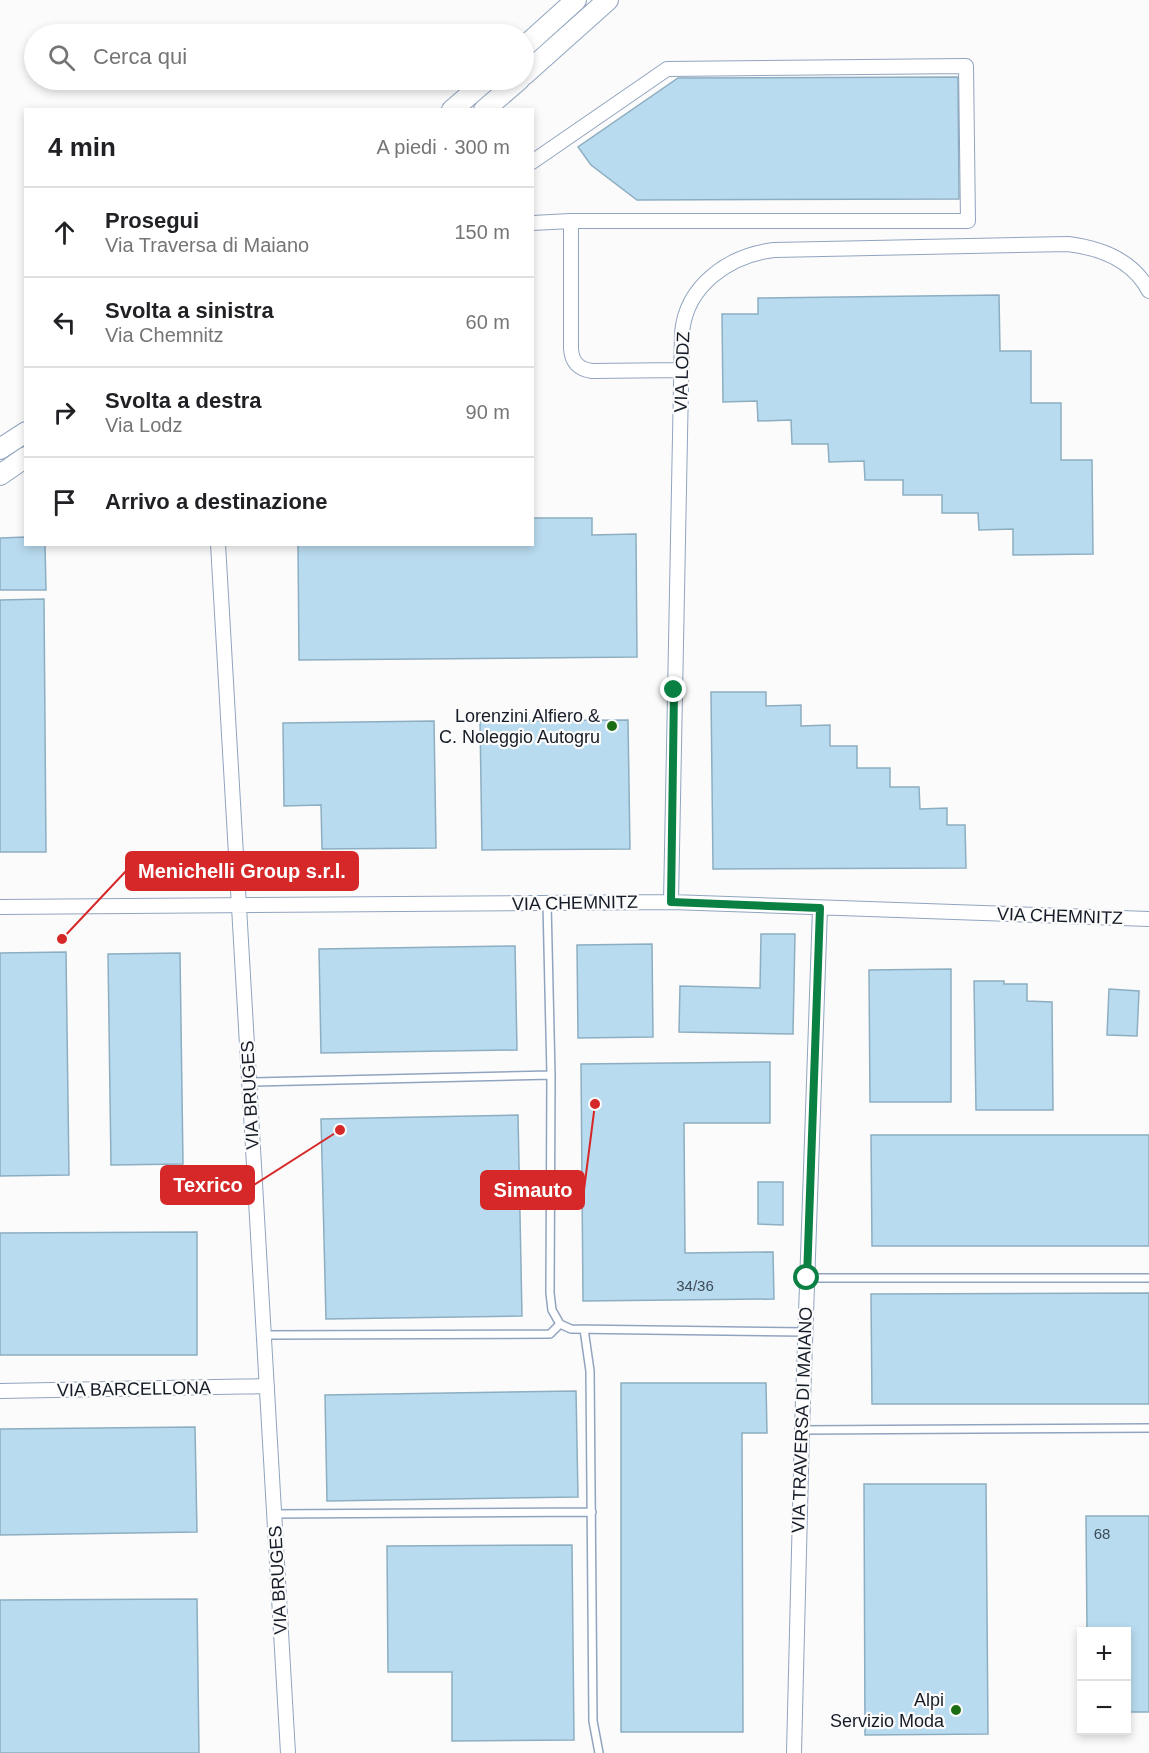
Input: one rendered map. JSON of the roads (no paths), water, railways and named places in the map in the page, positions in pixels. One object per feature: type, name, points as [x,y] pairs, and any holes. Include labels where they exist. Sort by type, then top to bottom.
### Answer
[{"type":"main road","points":[[534,38],[576,0]]},
{"type":"main road","points":[[534,66],[608,0]]},
{"type":"main road","points":[[454,108],[475,90]]},
{"type":"main road","points":[[486,108],[507,90]]},
{"type":"main road","points":[[0,450],[24,433]]},
{"type":"main road","points":[[0,475],[24,459]]},
{"type":"street","points":[[534,161],[667,69],[966,66],[968,221],[534,223]]},
{"type":"street","points":[[571,221],[571,349],[576,363],[587,370],[682,370]]},
{"type":"street","name":"VIA LODZ","points":[[671,902],[683,321],[699,291],[712,276],[728,264],[759,251],[1068,244],[1091,247],[1114,255],[1132,270],[1149,291]]},
{"type":"street","name":"VIA BRUGES","points":[[218,546],[288,1753]]},
{"type":"street","name":"VIA CHEMNITZ","points":[[0,907],[671,902],[1149,919]]},
{"type":"street","name":"VIA TRAVERSA DI MAIANO","points":[[794,1753],[805,1332],[820,908]]},
{"type":"street","name":"VIA BARCELLONA","points":[[0,1391],[267,1386]]},
{"type":"lane","points":[[547,903],[551,1075],[550,1293],[552,1310],[560,1324],[571,1329],[805,1332]]},
{"type":"lane","points":[[250,1082],[551,1075]]},
{"type":"lane","points":[[807,1278],[1149,1278]]},
{"type":"lane","points":[[265,1335],[550,1334],[560,1324]]},
{"type":"lane","points":[[584,1329],[590,1371],[593,1720],[598,1753]]},
{"type":"lane","points":[[802,1430],[1149,1428]]},
{"type":"lane","points":[[274,1514],[592,1512]]},
{"type":"place","name":"Lorenzini Alfiero & C. Noleggio Autogru","points":[[612,726]]},
{"type":"place","name":"Menichelli Group s.r.l.","points":[[62,939]]},
{"type":"place","name":"Simauto","points":[[595,1104]]},
{"type":"place","name":"Texrico","points":[[340,1130]]},
{"type":"place","name":"Alpi Servizio Moda","points":[[956,1710]]}]
